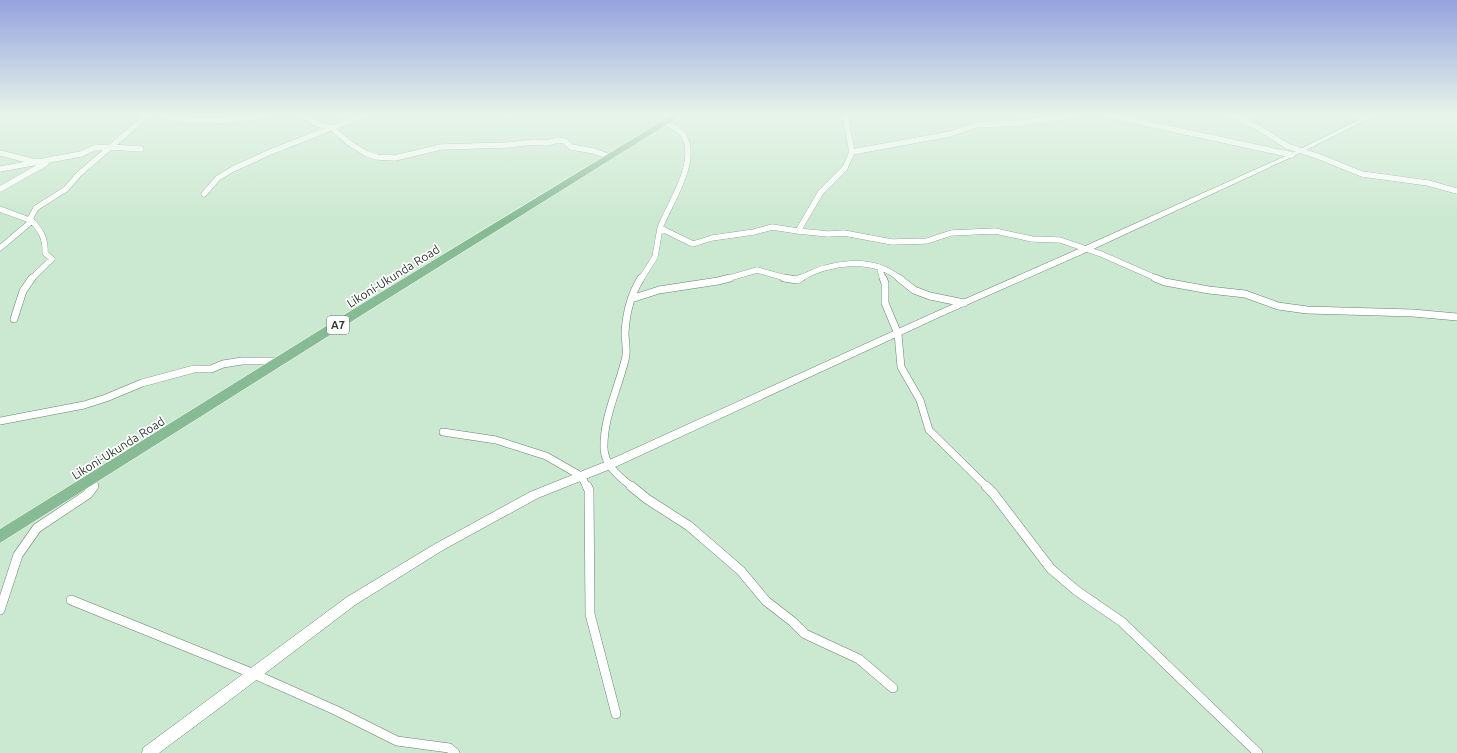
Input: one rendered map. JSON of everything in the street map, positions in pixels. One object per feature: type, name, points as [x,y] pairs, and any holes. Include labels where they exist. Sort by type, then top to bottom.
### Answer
[{"type":"highway","name":"Likoni-Ukunda Road","points":[[0,537],[621,150]]},
{"type":"street","points":[[0,170],[81,154],[89,150]]},
{"type":"street","points":[[32,221],[30,219],[36,208],[66,189],[79,174],[107,150]]},
{"type":"street","points":[[204,194],[218,178],[233,169],[275,150]]},
{"type":"street","points":[[361,150],[377,157],[395,158],[429,150]]},
{"type":"street","points":[[589,150],[610,157]]},
{"type":"street","points":[[690,150],[680,186],[664,214],[655,257],[635,287],[631,299],[625,333],[626,358],[606,424],[604,450],[609,465],[619,477],[647,499],[689,526],[741,571],[766,601],[793,622],[805,634],[859,659],[893,688]]},
{"type":"street","points":[[798,231],[821,192],[845,168],[852,152],[862,150]]},
{"type":"street","points":[[1281,150],[1320,157],[1362,174],[1428,183],[1457,191]]},
{"type":"street","points":[[1292,150],[1295,153]]},
{"type":"street","points":[[148,753],[351,601],[432,551],[534,495],[609,465],[1301,150]]},
{"type":"street","points":[[0,153],[37,162]]},
{"type":"street","points":[[0,189],[49,161]]},
{"type":"street","points":[[0,209],[32,221],[41,229],[46,238],[45,253],[52,259],[47,265],[33,275],[19,302],[14,319]]},
{"type":"street","points":[[0,248],[32,221]]},
{"type":"street","points":[[660,228],[693,244],[712,238],[754,232],[772,227],[828,234],[844,233],[892,242],[927,241],[958,232],[995,231],[1032,239],[1060,240],[1100,254],[1166,282],[1209,290],[1245,294],[1278,306],[1306,310],[1413,313],[1457,317]]},
{"type":"street","points":[[631,299],[659,290],[718,281],[757,270],[797,280],[832,266],[859,263],[879,267],[896,274],[914,290],[930,296],[964,303]]},
{"type":"street","points":[[879,267],[885,283],[884,303],[898,334],[901,367],[920,400],[929,430],[993,493],[1051,569],[1077,591],[1122,622],[1258,753]]},
{"type":"street","points":[[0,421],[84,405],[106,398],[142,383],[194,369],[211,369],[223,364],[242,361],[282,361]]},
{"type":"street","points":[[443,432],[496,440],[546,456],[581,476],[589,490],[590,614],[616,714]]},
{"type":"street","points":[[0,610],[18,555],[37,528],[88,494],[94,487],[94,478]]},
{"type":"street","points":[[71,600],[254,674],[335,710],[397,741],[448,748],[455,753]]}]
